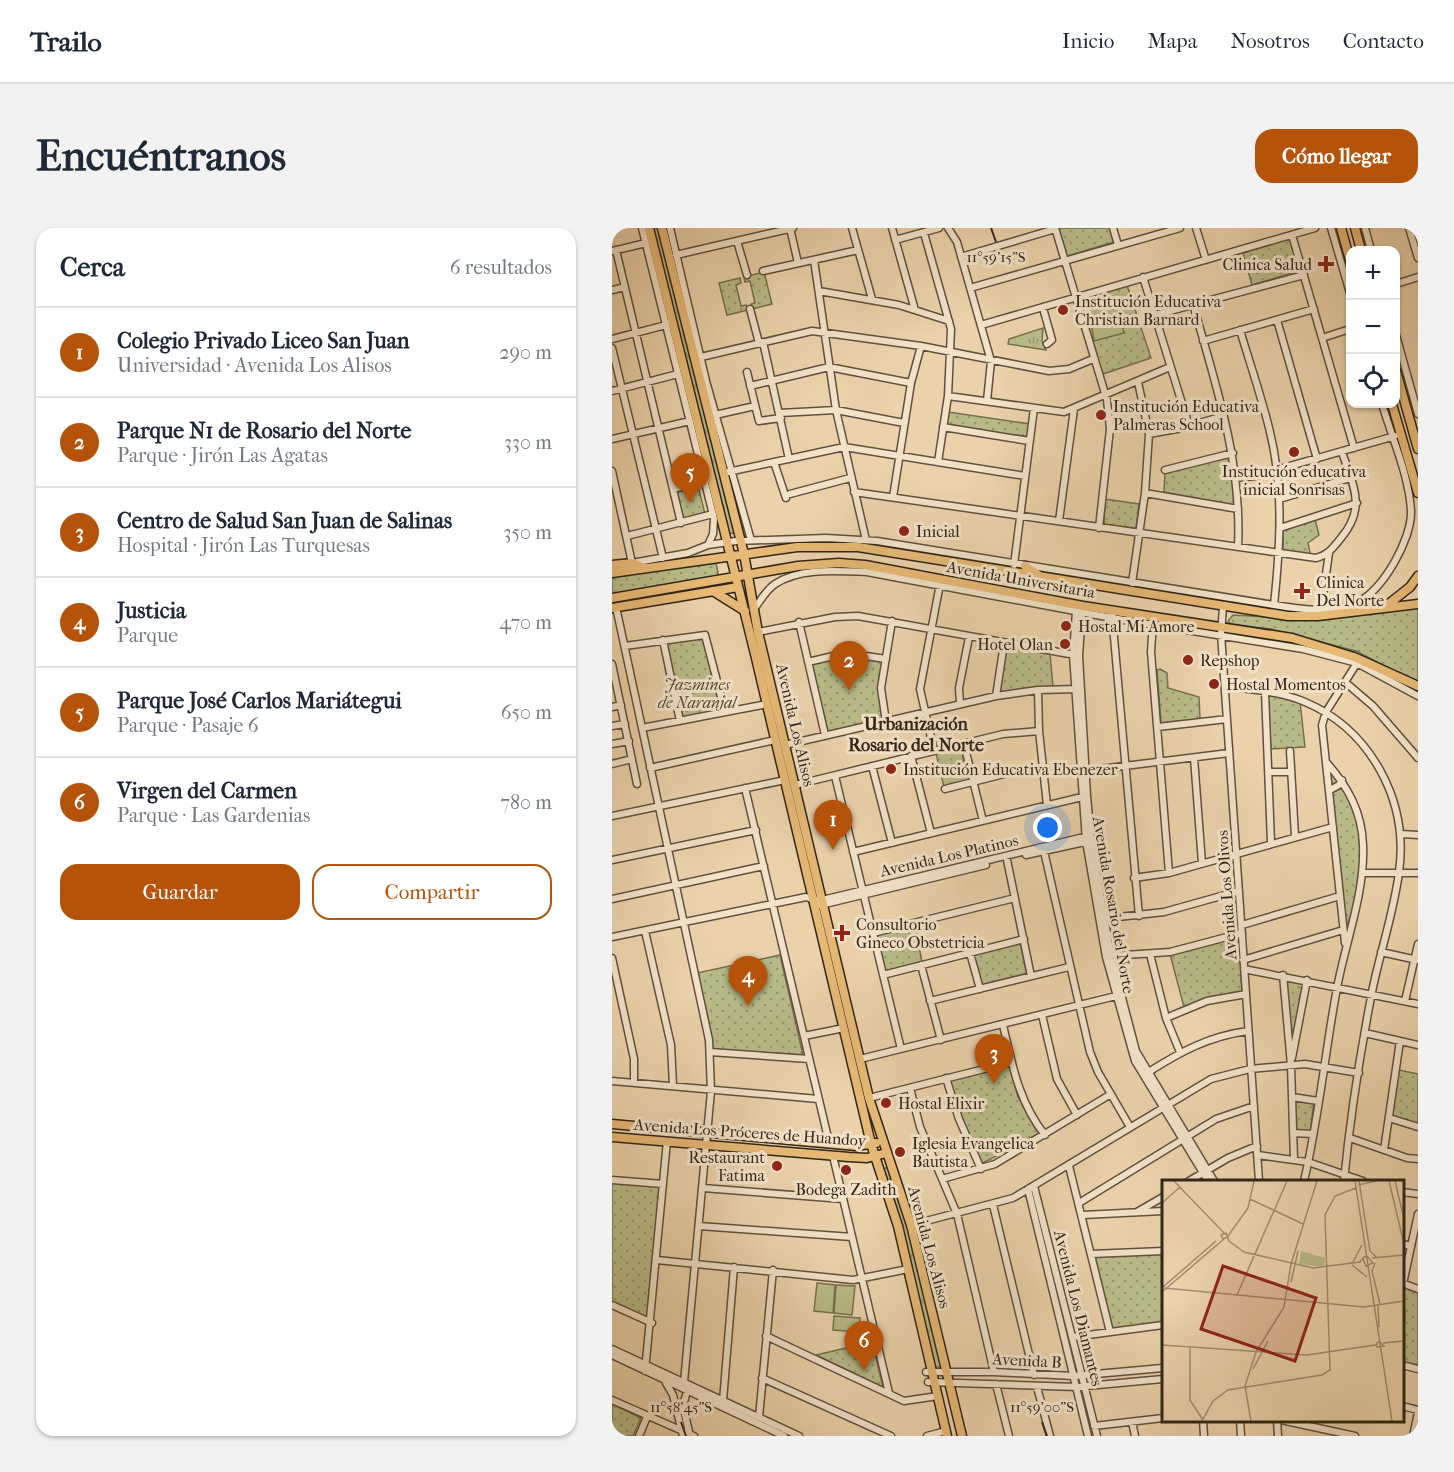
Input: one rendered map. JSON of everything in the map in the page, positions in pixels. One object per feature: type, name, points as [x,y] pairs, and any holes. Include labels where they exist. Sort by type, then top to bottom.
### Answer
[{"type":"main road","name":"Avenida Los Alisos","points":[[649,228],[669,325],[735,577],[765,676]]},
{"type":"main road","name":"Avenida Los Alisos","points":[[662,228],[744,554],[767,686],[795,785],[818,902]]},
{"type":"main road","points":[[1341,228],[1346,246]]},
{"type":"main road","points":[[1355,228],[1360,246]]},
{"type":"main road","points":[[1400,388],[1418,449]]},
{"type":"main road","points":[[1393,408],[1396,435],[1418,490]]},
{"type":"main road","name":"Avenida Universitaria","points":[[612,573],[744,554],[789,544],[858,547],[1046,580],[1303,617],[1357,607],[1418,604]]},
{"type":"main road","points":[[903,555],[904,545]]},
{"type":"main road","points":[[632,563],[647,569]]},
{"type":"main road","name":"Avenida Universitaria","points":[[612,565],[632,563]]},
{"type":"main road","name":"Avenida Universitaria","points":[[613,604],[658,590],[735,577],[788,572],[820,564],[851,564],[940,583],[1153,621],[1292,638],[1323,646],[1404,683],[1418,686]]},
{"type":"main road","points":[[1025,566],[1046,580]]},
{"type":"main road","points":[[1386,606],[1410,587],[1418,576]]},
{"type":"main road","points":[[613,604],[640,603],[738,587]]},
{"type":"main road","points":[[640,603],[658,590]]},
{"type":"main road","points":[[712,591],[745,611]]},
{"type":"main road","name":"Avenida Los Alisos","points":[[767,686],[767,704],[785,780],[869,1098],[911,1225],[962,1436]]},
{"type":"main road","name":"Avenida Los Alisos","points":[[842,998],[844,1028],[871,1144],[892,1208],[908,1269],[931,1381],[938,1396],[946,1433]]},
{"type":"main road","name":"Avenida Los Próceres de Huandoy","points":[[612,1124],[828,1142],[871,1144],[882,1142]]},
{"type":"main road","name":"Avenida Los Próceres de Huandoy","points":[[612,1137],[833,1156],[874,1156],[886,1153]]},
{"type":"street","name":"Avenida Los Alisos","points":[[642,228],[669,325],[678,374],[712,514],[713,534],[708,545]]},
{"type":"street","points":[[670,228],[715,415],[751,540]]},
{"type":"street","points":[[752,228],[755,237]]},
{"type":"street","points":[[676,255],[792,228],[798,263]]},
{"type":"street","points":[[852,228],[872,299]]},
{"type":"street","points":[[892,228],[915,310]]},
{"type":"street","points":[[895,240],[939,228]]},
{"type":"street","points":[[948,228],[955,236],[962,257],[991,361],[987,400]]},
{"type":"street","points":[[962,257],[1055,228],[1106,396],[1110,429],[1099,528]]},
{"type":"street","points":[[1113,228],[1118,245]]},
{"type":"street","points":[[970,288],[1180,228]]},
{"type":"street","points":[[1196,228],[1206,260]]},
{"type":"street","points":[[981,325],[1315,228]]},
{"type":"street","points":[[1331,228],[1346,279]]},
{"type":"street","points":[[1365,228],[1370,246]]},
{"type":"street","points":[[1409,228],[1418,258]]},
{"type":"street","points":[[924,232],[949,321],[951,352],[948,396],[938,462]]},
{"type":"street","points":[[1292,235],[1354,448]]},
{"type":"street","points":[[737,241],[747,275]]},
{"type":"street","points":[[646,243],[614,251],[681,523]]},
{"type":"street","points":[[763,271],[858,250]]},
{"type":"street","points":[[814,260],[836,410],[866,540]]},
{"type":"street","points":[[1155,315],[1304,274]]},
{"type":"street","points":[[1143,277],[1188,426]]},
{"type":"street","points":[[1400,282],[1418,277]]},
{"type":"street","points":[[612,290],[624,287]]},
{"type":"street","points":[[819,291],[872,299],[949,321]]},
{"type":"street","points":[[1192,304],[1233,453],[1238,509],[1238,547]]},
{"type":"street","points":[[1043,308],[1049,329]]},
{"type":"street","points":[[750,309],[773,380],[789,459]]},
{"type":"street","points":[[1203,341],[1314,309]]},
{"type":"street","points":[[1277,320],[1317,459]]},
{"type":"street","points":[[612,339],[669,325]]},
{"type":"street","points":[[1240,330],[1270,432],[1279,499],[1280,554],[1274,605]]},
{"type":"street","points":[[1322,338],[1346,330]]},
{"type":"street","points":[[701,357],[810,331],[824,331],[1056,371],[1093,359]]},
{"type":"street","points":[[893,498],[911,383],[921,346]]},
{"type":"street","points":[[612,348],[663,558]]},
{"type":"street","points":[[1400,352],[1418,414]]},
{"type":"street","points":[[750,386],[829,367],[911,383]]},
{"type":"street","points":[[948,396],[1056,412],[1074,409],[1170,367]]},
{"type":"street","points":[[747,372],[760,422],[781,415],[836,410],[904,423]]},
{"type":"street","points":[[612,391],[678,374]]},
{"type":"street","points":[[1132,583],[1145,493],[1149,434],[1138,382]]},
{"type":"street","points":[[715,415],[755,406]]},
{"type":"street","points":[[1014,565],[1034,408]]},
{"type":"street","points":[[1357,607],[1378,583],[1404,545],[1411,513],[1396,435],[1384,408]]},
{"type":"street","points":[[1059,521],[1074,409]]},
{"type":"street","points":[[1149,434],[1224,416]]},
{"type":"street","points":[[612,439],[690,421]]},
{"type":"street","points":[[943,428],[1029,441]]},
{"type":"street","points":[[1236,478],[1317,459],[1396,435]]},
{"type":"street","points":[[722,473],[844,447],[1025,476]]},
{"type":"street","points":[[1321,609],[1329,553],[1352,525],[1357,503],[1342,452]]},
{"type":"street","points":[[1165,470],[1233,453]]},
{"type":"street","points":[[774,462],[788,496],[850,478]]},
{"type":"street","points":[[612,471],[632,563]]},
{"type":"street","points":[[1279,499],[1350,478]]},
{"type":"street","points":[[673,489],[705,482]]},
{"type":"street","points":[[854,492],[1280,554],[1312,558],[1329,553]]},
{"type":"street","points":[[1145,493],[1238,509]]},
{"type":"street","points":[[1280,528],[1357,503]]},
{"type":"street","points":[[627,536],[712,514]]},
{"type":"street","name":"Avenida Universitaria","points":[[632,563],[688,553],[708,545],[726,542],[751,540],[789,544],[866,540],[1274,605],[1321,609],[1357,607]]},
{"type":"street","name":"Avenida Universitaria","points":[[754,609],[774,584],[788,572]]},
{"type":"street","points":[[934,750],[920,689],[940,583]]},
{"type":"street","name":"Avenida Universitaria","points":[[940,583],[1079,612],[1112,614]]},
{"type":"street","points":[[613,604],[625,646],[710,1052],[711,1090],[684,1382],[687,1391],[683,1406],[688,1435]]},
{"type":"street","name":"Avenida Los Olivos","points":[[1223,607],[1221,630],[1259,1180]]},
{"type":"street","name":"Avenida Rosario del Norte","points":[[1079,612],[1076,656],[1088,838],[1118,996],[1131,1051],[1205,1171],[1213,1180]]},
{"type":"street","points":[[1112,614],[1138,916]]},
{"type":"street","points":[[758,632],[799,622],[847,616],[892,621],[1076,656]]},
{"type":"street","points":[[886,722],[881,695],[892,621]]},
{"type":"street","points":[[1153,621],[1151,652],[1169,873]]},
{"type":"street","points":[[799,622],[825,735]]},
{"type":"street","name":"Avenida Universitaria","points":[[1221,630],[1357,663],[1404,683],[1418,696]]},
{"type":"street","points":[[625,646],[705,635],[725,712]]},
{"type":"street","points":[[960,704],[959,688],[969,637]]},
{"type":"street","points":[[663,640],[680,721]]},
{"type":"street","points":[[996,696],[1004,644]]},
{"type":"street","points":[[808,662],[846,653],[886,659]]},
{"type":"street","points":[[1346,946],[1322,725],[1326,712],[1357,663]]},
{"type":"street","points":[[612,667],[637,784]]},
{"type":"street","points":[[1345,682],[1373,706],[1418,758]]},
{"type":"street","points":[[1225,686],[1294,698],[1326,712],[1366,748],[1381,771],[1392,793],[1401,834],[1400,872],[1372,994],[1344,1178],[1308,1162],[1258,1155]]},
{"type":"street","points":[[785,745],[996,696],[1038,690],[1078,689]]},
{"type":"street","points":[[1038,690],[1039,731],[1047,805]]},
{"type":"street","points":[[1265,692],[1271,842]]},
{"type":"street","points":[[642,728],[767,704]]},
{"type":"street","points":[[612,707],[621,705]]},
{"type":"street","points":[[1158,727],[1227,719]]},
{"type":"street","points":[[612,726],[625,724]]},
{"type":"street","points":[[795,785],[1003,734],[1039,731]]},
{"type":"street","points":[[650,768],[775,740]]},
{"type":"street","points":[[612,744],[629,741]]},
{"type":"street","points":[[964,744],[983,821]]},
{"type":"street","points":[[1290,751],[1295,836]]},
{"type":"street","points":[[1083,771],[1229,753]]},
{"type":"street","points":[[912,756],[931,833]]},
{"type":"street","points":[[1194,758],[1202,862]]},
{"type":"street","points":[[612,764],[632,759]]},
{"type":"street","points":[[1304,1180],[1337,987],[1358,901],[1362,873],[1360,821],[1353,800],[1342,780],[1327,763]]},
{"type":"street","points":[[872,766],[892,843]]},
{"type":"street","points":[[945,789],[1016,771],[1043,770]]},
{"type":"street","points":[[1270,772],[1291,772]]},
{"type":"street","points":[[834,776],[901,1049]]},
{"type":"street","points":[[612,816],[785,780]]},
{"type":"street","points":[[1330,790],[1339,785],[1342,780]]},
{"type":"street","points":[[745,788],[828,1142]]},
{"type":"street","points":[[853,852],[1085,796]]},
{"type":"street","points":[[1134,878],[1169,873],[1271,842],[1334,827]]},
{"type":"street","points":[[612,860],[756,830]]},
{"type":"street","points":[[1401,834],[1418,835]]},
{"type":"street","name":"Avenida Los Platinos","points":[[863,892],[1088,838]]},
{"type":"street","points":[[1043,849],[1090,1052],[1130,1127]]},
{"type":"street","name":"Avenida Los Platinos","points":[[612,938],[806,897],[818,902],[1006,860],[1043,849]]},
{"type":"street","points":[[1006,860],[1031,976]]},
{"type":"street","points":[[612,899],[764,866]]},
{"type":"street","points":[[1362,873],[1418,873]]},
{"type":"street","points":[[1102,919],[1138,916],[1195,905],[1239,891]]},
{"type":"street","points":[[1242,925],[1340,896]]},
{"type":"street","points":[[873,933],[1015,898]]},
{"type":"street","points":[[1243,960],[1343,930]]},
{"type":"street","points":[[645,931],[671,1045],[672,1086]]},
{"type":"street","points":[[1109,957],[1170,952],[1242,933]]},
{"type":"street","points":[[883,975],[1024,939]]},
{"type":"street","points":[[1405,1001],[1418,944]]},
{"type":"street","points":[[1381,952],[1416,960]]},
{"type":"street","points":[[970,953],[980,988]]},
{"type":"street","points":[[1150,954],[1166,1018],[1180,1052]]},
{"type":"street","points":[[612,958],[634,1059],[634,1083]]},
{"type":"street","points":[[921,965],[940,1040]]},
{"type":"street","points":[[930,1001],[1069,967]]},
{"type":"street","points":[[1244,969],[1283,975],[1418,1004]]},
{"type":"street","points":[[1283,975],[1291,1065],[1294,1160]]},
{"type":"street","points":[[1291,1065],[1307,980]]},
{"type":"street","points":[[1166,1018],[1188,1007],[1246,994]]},
{"type":"street","points":[[860,1059],[1118,996]]},
{"type":"street","points":[[1042,1016],[1057,1078],[1077,1115]]},
{"type":"street","points":[[1002,1025],[1024,1102],[1045,1135]]},
{"type":"street","points":[[804,1036],[844,1028]]},
{"type":"street","points":[[1146,1073],[1180,1052],[1222,1034],[1248,1031]]},
{"type":"street","points":[[1365,1033],[1418,1045]]},
{"type":"street","points":[[1384,1150],[1400,1041]]},
{"type":"street","points":[[710,1052],[809,1059]]},
{"type":"street","points":[[869,1098],[1012,1062]]},
{"type":"street","points":[[911,1225],[993,1205],[1031,1188],[1211,1079],[1250,1069],[1291,1065],[1359,1073]]},
{"type":"street","points":[[946,1078],[958,1119],[981,1169]]},
{"type":"street","points":[[612,1081],[818,1099]]},
{"type":"street","points":[[910,1088],[920,1127],[957,1214],[993,1372]]},
{"type":"street","points":[[942,1179],[995,1164],[1111,1094]]},
{"type":"street","points":[[1292,1097],[1318,1101]]},
{"type":"street","points":[[1079,1203],[1216,1119],[1254,1106]]},
{"type":"street","points":[[1389,1118],[1418,1127]]},
{"type":"street","points":[[1293,1133],[1313,1134]]},
{"type":"street","points":[[1350,1138],[1418,1160]]},
{"type":"street","points":[[646,1368],[652,1323],[667,1141]]},
{"type":"street","points":[[1191,1180],[1257,1146]]},
{"type":"street","points":[[833,1156],[889,1394]]},
{"type":"street","points":[[1069,1166],[1083,1215],[1110,1332]]},
{"type":"street","name":"Avenida Rosario del Norte","points":[[1205,1171],[1208,1180]]},
{"type":"street","points":[[612,1180],[663,1184]]},
{"type":"street","points":[[702,1188],[843,1199]]},
{"type":"street","name":"Avenida Los Diamantes","points":[[1031,1188],[1083,1375],[1096,1436]]},
{"type":"street","name":"Avenida Los Diamantes","points":[[1031,1188],[1088,1436]]},
{"type":"street","points":[[1403,1192],[1418,1194]]},
{"type":"street","points":[[1137,1213],[1162,1198]]},
{"type":"street","points":[[993,1205],[1034,1375]]},
{"type":"street","points":[[1083,1215],[1162,1211]]},
{"type":"street","points":[[1403,1280],[1418,1214]]},
{"type":"street","points":[[699,1226],[852,1238]]},
{"type":"street","points":[[1403,1244],[1411,1246]]},
{"type":"street","points":[[1091,1254],[1162,1251]]},
{"type":"street","points":[[657,1260],[862,1280],[908,1269]]},
{"type":"street","points":[[723,1401],[734,1267]]},
{"type":"street","points":[[759,1417],[773,1270]]},
{"type":"street","points":[[1403,1284],[1418,1289]]},
{"type":"street","points":[[612,1305],[652,1323]]},
{"type":"street","points":[[1073,1337],[1162,1325]]},
{"type":"street","points":[[766,1336],[909,1402],[938,1396]]},
{"type":"street","points":[[612,1348],[663,1379],[784,1436]]},
{"type":"street","points":[[612,1355],[684,1382],[799,1436]]},
{"type":"street","points":[[1403,1365],[1418,1369]]},
{"type":"street","name":"Avenida B","points":[[929,1372],[946,1370],[1073,1376],[1162,1368]]},
{"type":"street","points":[[762,1378],[891,1436]]},
{"type":"street","points":[[663,1379],[673,1395],[688,1435]]},
{"type":"street","name":"Avenida B","points":[[931,1381],[1076,1387],[1162,1379]]},
{"type":"street","points":[[673,1395],[677,1386],[684,1382]]},
{"type":"street","points":[[996,1384],[1009,1436]]},
{"type":"street","points":[[1037,1387],[1050,1436]]},
{"type":"street","points":[[612,1400],[688,1435]]},
{"type":"street","points":[[1403,1407],[1418,1411],[1413,1436]]},
{"type":"street","points":[[639,1436],[647,1417]]},
{"type":"street","points":[[1094,1426],[1162,1418]]},
{"type":"street","points":[[1203,1421],[1204,1436]]},
{"type":"street","points":[[1240,1421],[1241,1436]]},
{"type":"street","points":[[1278,1436],[1279,1421]]},
{"type":"street","points":[[1288,1421],[1355,1436]]},
{"type":"street","points":[[1132,1422],[1136,1436]]},
{"type":"street","points":[[1318,1436],[1319,1428]]},
{"type":"street","points":[[927,1436],[946,1433]]},
{"type":"green space","points":[[652,228],[659,228],[734,533],[726,534]]},
{"type":"green space","points":[[1059,228],[1110,228],[1114,242],[1067,256]]},
{"type":"green space","points":[[1290,238],[1299,271],[1252,285],[1243,253]]},
{"type":"green space","points":[[764,272],[772,304],[752,309],[751,304],[755,303],[750,281],[745,282],[744,277]]},
{"type":"green space","points":[[740,278],[741,283],[736,285],[741,306],[746,305],[748,310],[727,315],[719,283]]},
{"type":"green space","points":[[1127,285],[1151,358],[1103,374],[1076,302]]},
{"type":"green space","points":[[1119,313],[1124,333],[1094,341],[1091,321]]},
{"type":"green space","points":[[1043,328],[1042,341],[1046,350],[1008,344],[1009,339]]},
{"type":"green space","points":[[948,412],[1030,424],[1029,437],[946,425]]},
{"type":"green space","points":[[1231,456],[1234,505],[1164,492],[1165,472]]},
{"type":"green space","points":[[698,486],[705,514],[683,520],[676,491]]},
{"type":"green space","points":[[1105,499],[1139,504],[1136,528],[1104,525]]},
{"type":"green space","points":[[1315,519],[1319,535],[1308,543],[1311,557],[1283,552],[1283,528]]},
{"type":"green space","points":[[716,563],[719,578],[612,596],[612,575]]},
{"type":"green space","points":[[1418,608],[1418,683],[1356,651],[1271,629],[1231,625],[1228,621],[1233,615],[1322,620]]},
{"type":"green space","name":"Jazmines de Naranjal","points":[[699,635],[705,640],[721,711],[682,718],[665,641]]},
{"type":"green space","points":[[1005,648],[1050,654],[1053,687],[998,692]]},
{"type":"green space","points":[[845,657],[883,662],[880,700],[883,720],[828,732],[811,664]]},
{"type":"green space","points":[[1160,669],[1167,673],[1168,688],[1199,697],[1200,719],[1161,723],[1157,670]]},
{"type":"green space","points":[[1267,694],[1300,702],[1305,747],[1271,749]]},
{"type":"green space","points":[[961,747],[969,780],[944,787],[936,753]]},
{"type":"green space","points":[[1329,769],[1351,800],[1361,831],[1359,883],[1345,931]]},
{"type":"green space","points":[[915,925],[922,962],[884,971],[876,934]]},
{"type":"green space","points":[[1239,937],[1242,993],[1201,1000],[1184,1007],[1170,954]]},
{"type":"green space","points":[[1020,942],[1027,975],[982,986],[973,954]]},
{"type":"green space","points":[[780,955],[803,1055],[712,1049],[697,973]]},
{"type":"green space","points":[[1284,977],[1305,982],[1292,1048]]},
{"type":"green space","points":[[1009,1065],[1018,1097],[1040,1133],[981,1164],[958,1112],[949,1081]]},
{"type":"green space","points":[[1399,1070],[1418,1074],[1418,1125],[1391,1117]]},
{"type":"green space","points":[[1294,1099],[1314,1101],[1310,1133],[1295,1132]]},
{"type":"green space","points":[[884,1168],[889,1168],[901,1202],[942,1366],[935,1368]]},
{"type":"green space","points":[[612,1183],[661,1187],[650,1319],[612,1301]]},
{"type":"green space","points":[[1162,1254],[1162,1323],[1112,1330],[1095,1256]]},
{"type":"green space","points":[[817,1283],[835,1285],[833,1313],[814,1311]]},
{"type":"green space","points":[[836,1285],[855,1286],[852,1315],[834,1313]]},
{"type":"green space","points":[[1403,1287],[1418,1292],[1418,1367],[1403,1363]]},
{"type":"green space","points":[[834,1316],[860,1318],[859,1332],[833,1330]]},
{"type":"green space","points":[[872,1342],[883,1387],[816,1355]]},
{"type":"green space","points":[[612,1404],[641,1418],[633,1436],[612,1436]]},
{"type":"place","name":"Clinica Salud","points":[[1326,264]]},
{"type":"place","name":"Institución Educativa Christian Barnard","points":[[1063,310]]},
{"type":"place","name":"Institución Educativa Palmeras School","points":[[1101,415]]},
{"type":"place","name":"Institución educativa inicial Sonrisas","points":[[1294,452]]},
{"type":"place","name":"Parque José Carlos Mariátegui","points":[[690,503]]},
{"type":"place","name":"Inicial","points":[[904,531]]},
{"type":"place","name":"Clinica Del Norte","points":[[1302,591]]},
{"type":"place","name":"Hostal Mi Amore","points":[[1066,626]]},
{"type":"place","name":"Hotel Olan","points":[[1065,644]]},
{"type":"place","name":"Repshop","points":[[1188,660]]},
{"type":"place","name":"Hostal Momentos","points":[[1214,684]]},
{"type":"place","name":"Parque N1 de Rosario del Norte","points":[[849,691]]},
{"type":"place","name":"Institución Educativa Ebenezer","points":[[891,769]]},
{"type":"place","name":"Colegio Privado Liceo San Juan","points":[[833,850]]},
{"type":"place","name":"Consultorio Gineco Obstetricia","points":[[842,933]]},
{"type":"place","name":"Justicia","points":[[748,1006]]},
{"type":"place","name":"Centro de Salud San Juan de Salinas","points":[[994,1084]]},
{"type":"place","name":"Hostal Elixir","points":[[886,1103]]},
{"type":"place","name":"Iglesia Evangelica Bautista","points":[[900,1152]]},
{"type":"place","name":"Restaurant Fatima","points":[[777,1166]]},
{"type":"place","name":"Bodega Zadith","points":[[846,1170]]},
{"type":"place","name":"Virgen del Carmen","points":[[864,1371]]},
{"type":"district","name":"Urbanización Rosario del Norte","points":[[916,734]]}]
